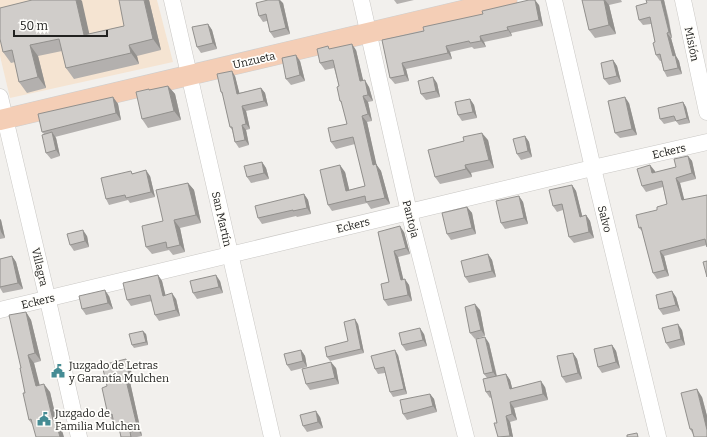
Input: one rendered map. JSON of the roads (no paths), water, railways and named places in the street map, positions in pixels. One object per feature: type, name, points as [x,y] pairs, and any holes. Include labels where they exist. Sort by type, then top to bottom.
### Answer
[{"type":"main road","name":"Unzueta","points":[[2,119],[507,0]]},
{"type":"street","name":"San Martín","points":[[172,0],[272,437]]},
{"type":"street","name":"Pantoja","points":[[361,0],[409,212],[466,437]]},
{"type":"street","name":"Salvo","points":[[554,0],[658,437]]},
{"type":"street","name":"Misión","points":[[682,0],[707,112]]},
{"type":"street","name":"Villagra","points":[[0,97],[2,119],[48,299],[79,437]]},
{"type":"street","name":"Eckers","points":[[0,310],[707,142]]},
{"type":"place","name":"Juzgado de Letras y Garantía Mulchen","points":[[58,371]]},
{"type":"place","name":"Juzgado de Familia Mulchen","points":[[44,419]]}]
